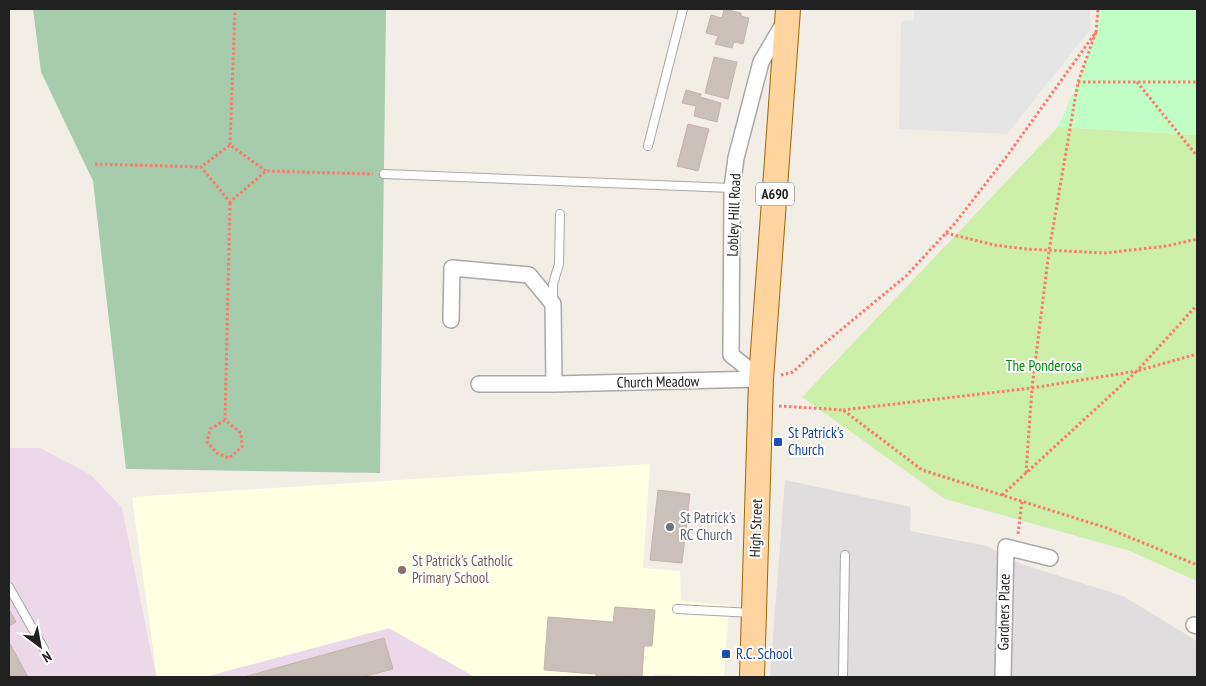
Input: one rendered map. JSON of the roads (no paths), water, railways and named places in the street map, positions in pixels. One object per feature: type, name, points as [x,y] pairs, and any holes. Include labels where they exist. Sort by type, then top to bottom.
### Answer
[{"type":"main road","name":"A690","points":[[761,379],[788,13]]},
{"type":"main road","name":"High Street","points":[[752,677],[761,379]]},
{"type":"street","name":"Lobley Hill Road","points":[[761,379],[731,355],[732,188],[736,158],[761,62],[788,13]]},
{"type":"street","points":[[451,320],[452,268],[529,275],[553,304],[554,384]]},
{"type":"street","name":"Church Meadow","points":[[479,384],[761,379]]},
{"type":"street","name":"Gardners Place","points":[[1003,677],[1006,547],[1050,558]]},
{"type":"lane","points":[[648,146],[683,9]]},
{"type":"lane","points":[[384,174],[732,188]]},
{"type":"lane","points":[[553,304],[554,284],[559,264],[560,214]]},
{"type":"lane","points":[[843,677],[845,555]]},
{"type":"lane","points":[[9,587],[44,649]]},
{"type":"lane","points":[[677,609],[754,614]]},
{"type":"place","name":"St Patrick's Church","points":[[778,442]]},
{"type":"place","name":"St Patrick's RC Church","points":[[670,527]]},
{"type":"place","name":"St Patrick's Catholic Primary School","points":[[402,570]]},
{"type":"place","name":"R.C. School","points":[[726,654]]},
{"type":"park label","name":"The Ponderosa","points":[[1044,366]]}]
